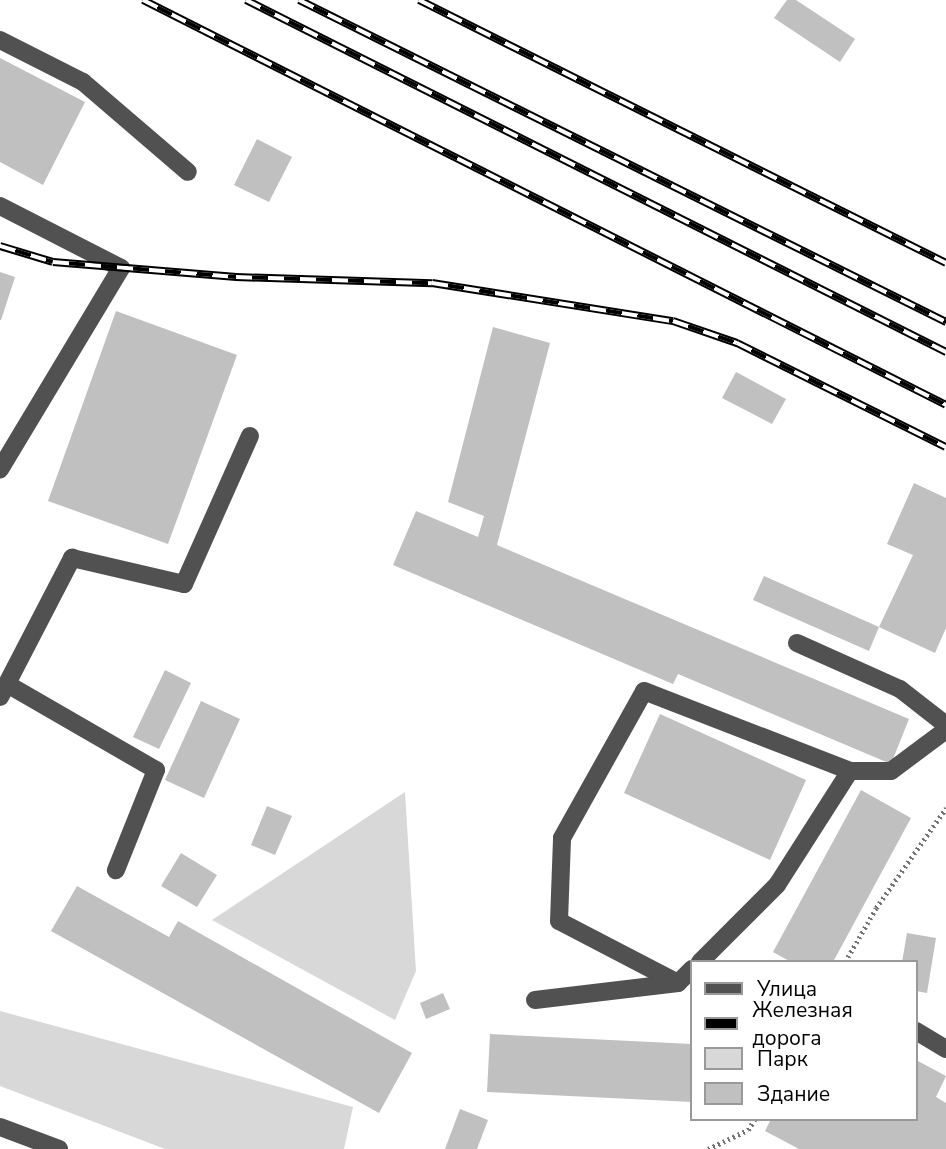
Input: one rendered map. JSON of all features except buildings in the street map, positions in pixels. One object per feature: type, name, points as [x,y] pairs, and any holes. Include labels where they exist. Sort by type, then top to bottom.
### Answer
[{"type":"street","points":[[0,40],[83,82],[188,172]]},
{"type":"street","points":[[0,206],[121,268],[0,469]]},
{"type":"street","points":[[116,870],[156,770],[4,690],[72,558],[184,584],[250,436]]},
{"type":"street","points":[[678,983],[559,921],[562,838],[644,691],[850,771],[891,771],[946,727],[900,689],[797,643]]},
{"type":"street","points":[[701,960],[777,885],[850,771]]},
{"type":"street","points":[[535,1000],[678,983],[690,971]]},
{"type":"street","points":[[918,1032],[946,1049]]},
{"type":"street","points":[[0,1127],[59,1149]]},
{"type":"path","points":[[846,960],[876,908],[946,808]]},
{"type":"path","points":[[708,1149],[748,1130],[754,1121]]},
{"type":"green space","points":[[405,792],[416,971],[395,1020],[212,920]]},
{"type":"green space","points":[[0,1011],[353,1107],[344,1149],[165,1149],[0,1086]]},
{"type":"railway","points":[[143,0],[946,405]]},
{"type":"railway","points":[[246,0],[946,352]]},
{"type":"railway","points":[[299,0],[946,322]]},
{"type":"railway","points":[[419,0],[946,263]]},
{"type":"railway","points":[[0,246],[53,262],[236,277],[432,283],[673,321],[737,343],[946,447]]}]
